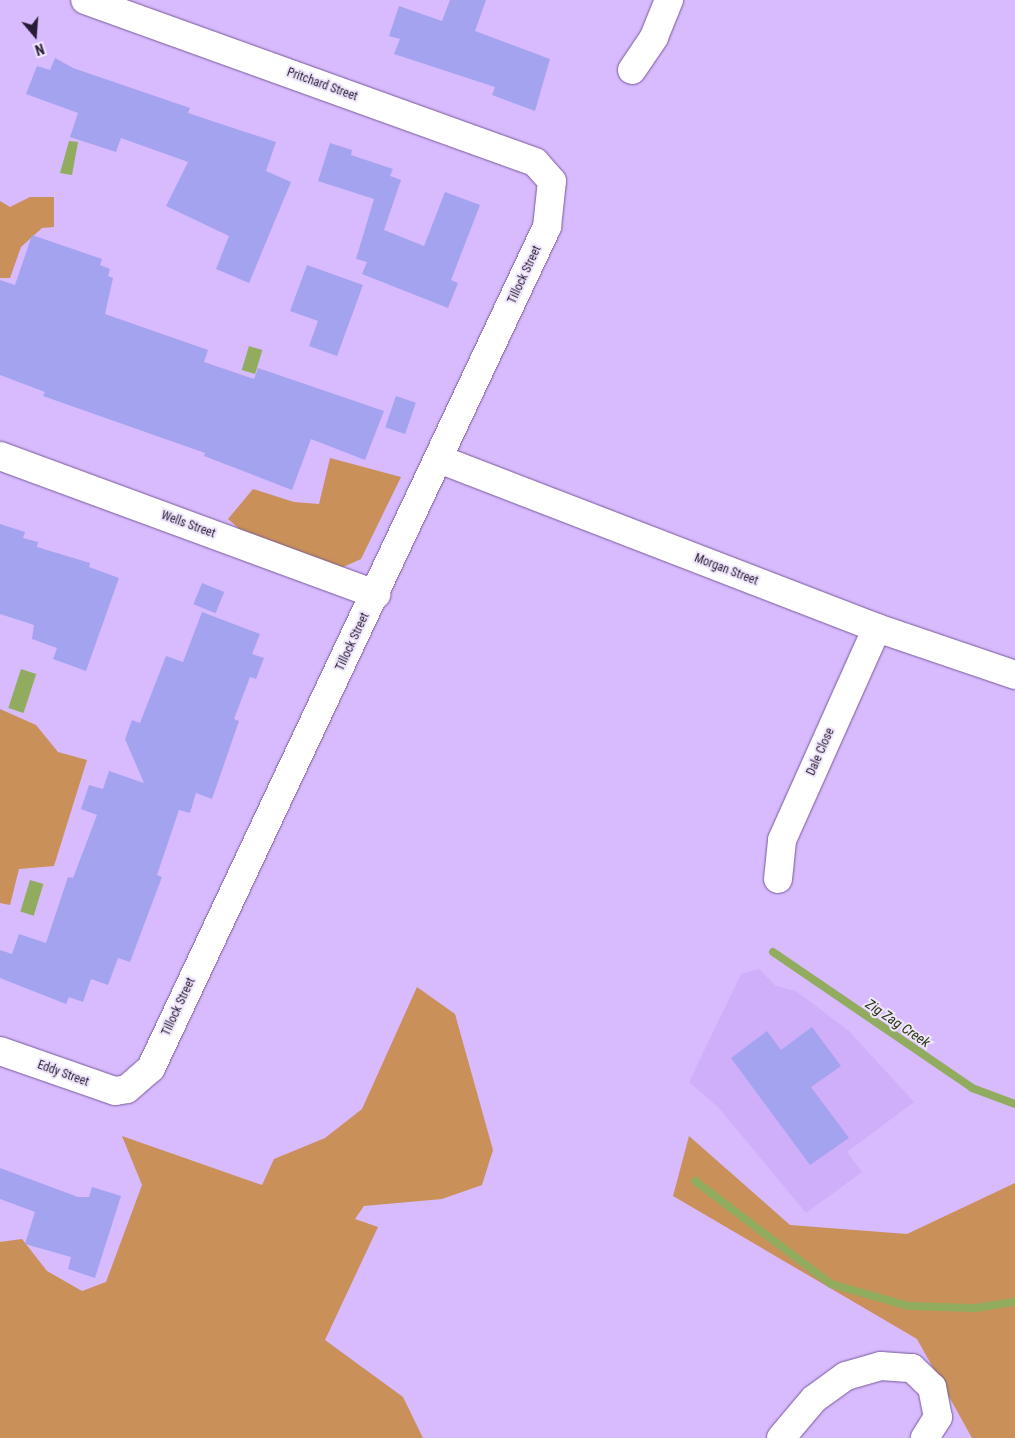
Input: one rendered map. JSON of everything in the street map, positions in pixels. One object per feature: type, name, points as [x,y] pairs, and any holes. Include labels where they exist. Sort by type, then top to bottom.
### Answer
[{"type":"street","name":"Pritchard Street","points":[[86,0],[535,162],[552,181]]},
{"type":"street","points":[[632,70],[654,37],[669,0]]},
{"type":"street","name":"Tillock Street","points":[[127,1089],[150,1068],[376,594],[547,227],[552,181]]},
{"type":"street","name":"Wells Street","points":[[0,456],[376,594]]},
{"type":"street","name":"Morgan Street","points":[[439,459],[877,628],[1015,675]]},
{"type":"street","name":"Dale Close","points":[[778,879],[782,840],[877,628]]},
{"type":"street","name":"Eddy Street","points":[[0,1051],[103,1088],[127,1089]]},
{"type":"street","points":[[780,1438],[814,1399],[846,1376],[881,1366],[912,1368],[932,1387],[938,1417],[924,1438]]},
{"type":"shaded area","points":[[69,141],[78,142],[72,175],[60,173]]},
{"type":"shaded area","points":[[30,197],[54,197],[54,227],[42,228],[21,247],[10,278],[0,278],[0,201],[10,207]]},
{"type":"shaded area","points":[[249,346],[262,350],[255,374],[242,370]]},
{"type":"shaded area","points":[[330,458],[401,477],[361,559],[341,568],[244,533],[228,519],[253,489],[294,502],[319,504]]},
{"type":"shaded area","points":[[21,669],[36,674],[24,713],[8,708]]},
{"type":"shaded area","points":[[0,709],[36,725],[58,752],[87,760],[54,866],[19,869],[10,905],[0,903]]},
{"type":"shaded area","points":[[30,880],[43,884],[34,916],[20,912]]},
{"type":"shaded area","points":[[759,969],[776,986],[796,991],[849,1031],[914,1102],[847,1152],[862,1172],[806,1213],[719,1108],[689,1082],[741,974]]},
{"type":"shaded area","points":[[417,987],[455,1014],[493,1150],[482,1185],[442,1199],[364,1206],[355,1219],[378,1227],[325,1340],[403,1397],[423,1438],[0,1438],[0,1242],[22,1239],[47,1271],[82,1291],[106,1282],[142,1185],[122,1136],[262,1185],[274,1159],[325,1138],[362,1109]]},
{"type":"shaded area","points":[[689,1136],[790,1225],[907,1234],[1015,1183],[1015,1438],[972,1438],[917,1339],[673,1196]]},
{"type":"building","points":[[450,0],[486,0],[475,31],[550,59],[535,111],[492,95],[495,87],[394,54],[400,39],[389,36],[399,6],[442,21]]},
{"type":"building","points":[[55,58],[73,68],[190,108],[188,113],[276,142],[266,171],[291,182],[249,283],[216,269],[229,236],[166,206],[188,162],[121,138],[116,152],[70,137],[78,113],[26,94],[37,66],[50,70]]},
{"type":"building","points":[[330,143],[352,150],[351,155],[393,169],[390,176],[401,180],[384,230],[424,246],[445,192],[480,205],[451,280],[458,283],[448,308],[362,274],[367,262],[356,259],[374,199],[318,181]]},
{"type":"building","points":[[32,235],[102,259],[100,265],[110,269],[108,276],[113,278],[105,314],[208,350],[204,362],[254,379],[258,368],[384,411],[365,460],[311,439],[292,490],[204,456],[205,453],[43,396],[45,392],[0,375],[0,280],[15,285]]},
{"type":"building","points":[[307,265],[363,285],[337,356],[309,346],[318,321],[290,311]]},
{"type":"building","points":[[396,396],[416,403],[405,434],[385,427]]},
{"type":"building","points":[[0,524],[25,532],[23,538],[38,542],[37,547],[90,563],[89,567],[119,578],[86,671],[53,659],[57,648],[32,639],[34,625],[0,614]]},
{"type":"building","points":[[202,583],[224,592],[216,613],[193,604]]},
{"type":"building","points":[[202,612],[260,634],[252,654],[264,658],[256,679],[250,677],[234,719],[239,721],[212,799],[196,793],[190,813],[179,810],[157,875],[162,877],[130,962],[118,958],[108,985],[91,979],[83,1002],[69,997],[66,1004],[0,978],[0,950],[12,954],[19,934],[46,943],[68,877],[73,878],[97,815],[81,809],[89,785],[103,789],[109,771],[144,783],[125,739],[132,720],[140,723],[166,656],[183,662]]},
{"type":"building","points":[[812,1027],[841,1066],[811,1087],[849,1138],[810,1165],[731,1058],[767,1031],[781,1050]]},
{"type":"building","points":[[0,1168],[78,1197],[89,1197],[92,1187],[121,1196],[95,1278],[68,1269],[71,1257],[25,1244],[35,1212],[0,1199]]},
{"type":"waterway","name":"Zig Zag Creek","points":[[773,952],[972,1088],[1015,1104]]},
{"type":"waterway","points":[[695,1181],[831,1284],[908,1306],[976,1308],[1015,1302]]}]
